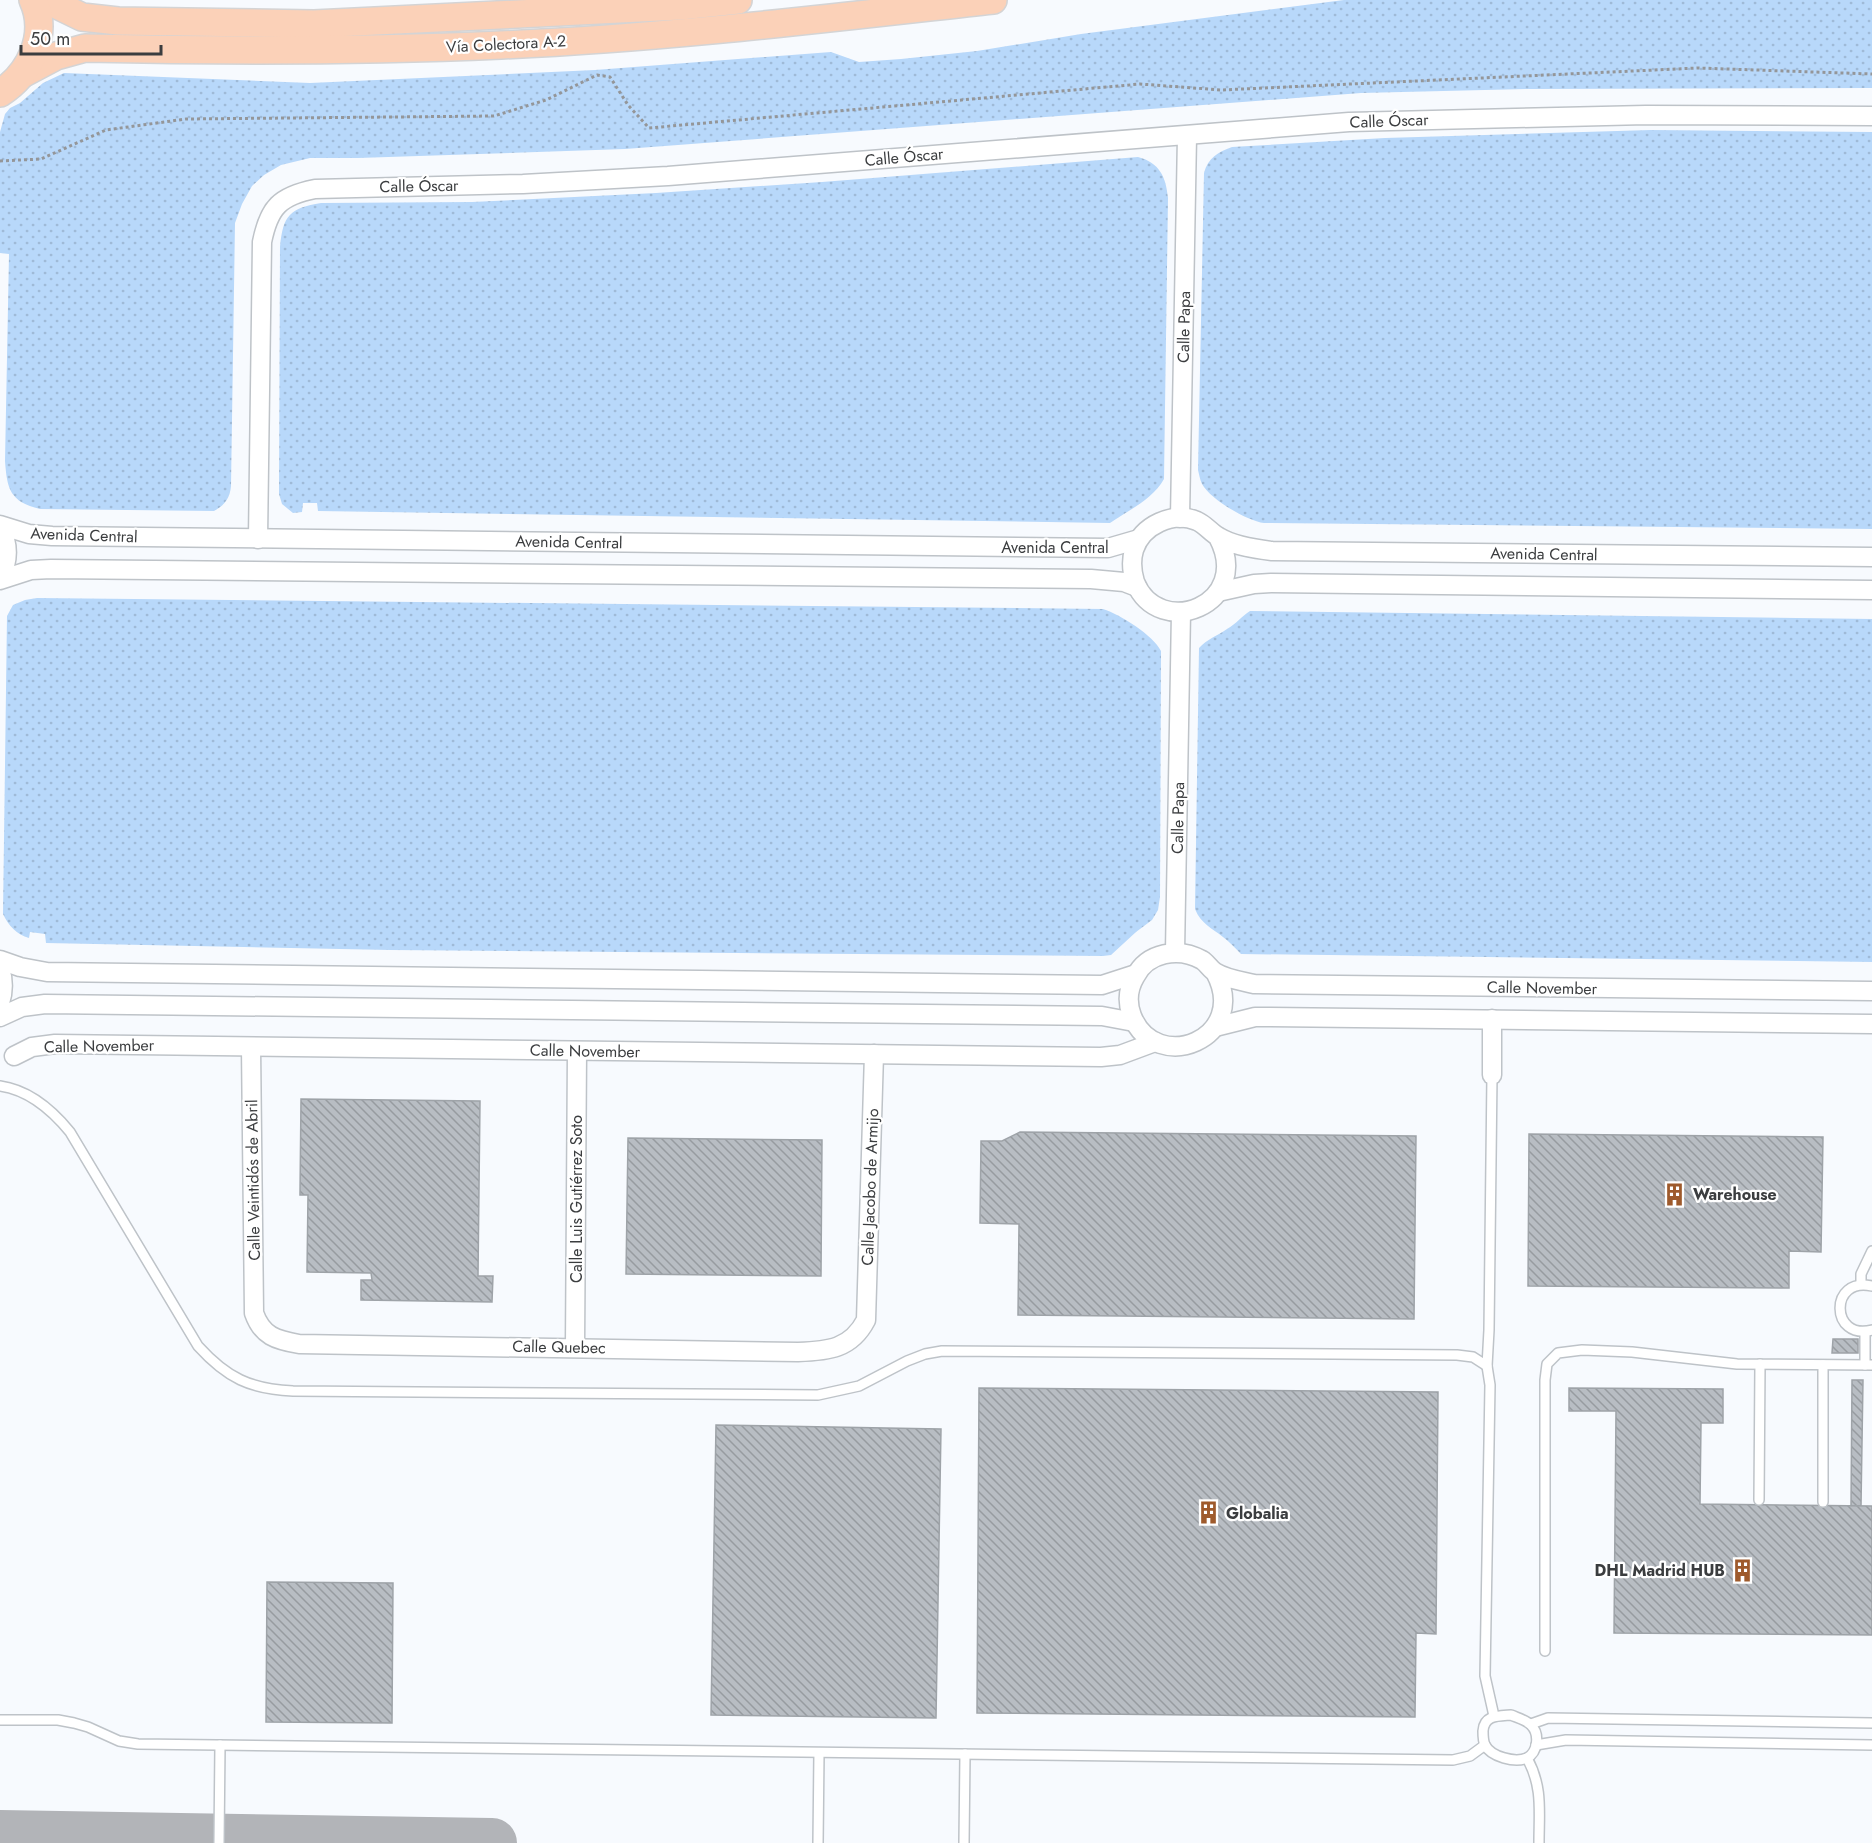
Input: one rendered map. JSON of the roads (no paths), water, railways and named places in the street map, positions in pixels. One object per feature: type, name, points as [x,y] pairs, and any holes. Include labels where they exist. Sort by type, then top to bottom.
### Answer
[{"type":"main road","points":[[0,93],[22,74],[32,58],[39,23],[33,0]]},
{"type":"main road","name":"Vía Colectora A-2","points":[[47,0],[82,17],[118,21],[314,24],[680,6],[738,0]]},
{"type":"main road","name":"Vía Colectora A-2","points":[[22,74],[56,56],[85,48],[319,50],[502,45],[688,33],[993,0]]},
{"type":"street","name":"Calle Óscar","points":[[258,539],[262,242],[265,226],[272,211],[284,200],[298,192],[315,189],[523,184],[668,177],[1349,122],[1646,115],[1872,117]]},
{"type":"street","name":"Calle Papa","points":[[1180,518],[1187,136]]},
{"type":"street","points":[[1180,518],[1195,520],[1208,527],[1218,537],[1226,559],[1226,570],[1218,592],[1208,603],[1180,612],[1168,610],[1155,605],[1137,587],[1132,563],[1134,551],[1139,539],[1150,528],[1164,520],[1180,518]]},
{"type":"street","points":[[0,526],[8,558],[0,579]]},
{"type":"street","name":"Avenida Central","points":[[0,526],[38,536],[1108,549],[1139,539]]},
{"type":"street","name":"Avenida Central","points":[[1218,537],[1256,550],[1272,551],[1872,557]]},
{"type":"street","name":"Avenida Central","points":[[0,579],[31,570],[51,569],[1091,579],[1124,582],[1137,587]]},
{"type":"street","name":"Avenida Central","points":[[1218,592],[1254,584],[1271,583],[1872,590]]},
{"type":"street","name":"Calle Papa","points":[[1175,952],[1180,612]]},
{"type":"street","points":[[1175,952],[1190,954],[1204,961],[1215,972],[1223,993],[1223,1005],[1215,1027],[1205,1037],[1194,1043],[1167,1046],[1155,1042],[1134,1022],[1129,998],[1131,985],[1136,974],[1146,963],[1160,955],[1175,952]]},
{"type":"street","points":[[0,960],[20,967],[47,972],[1102,985],[1136,974]]},
{"type":"street","points":[[0,968],[3,993],[0,1003]]},
{"type":"street","name":"Calle November","points":[[1215,972],[1236,980],[1267,985],[1872,991]]},
{"type":"street","points":[[0,1017],[22,1007],[45,1004],[1102,1016],[1134,1022]]},
{"type":"street","name":"Calle November","points":[[1215,1027],[1255,1017],[1872,1023]]},
{"type":"street","name":"Calle November","points":[[1492,1019],[1492,1075]]},
{"type":"street","name":"Calle November","points":[[14,1056],[32,1047],[55,1044],[1101,1057],[1120,1055],[1155,1042]]},
{"type":"street","name":"Calle Veintidós de Abril","points":[[251,1047],[254,1313]]},
{"type":"street","name":"Calle Luis Gutiérrez Soto","points":[[575,1347],[577,1051]]},
{"type":"street","name":"Calle Jacobo de Armijo","points":[[866,1320],[874,1054]]},
{"type":"street","name":"Calle Quebec","points":[[254,1313],[258,1325],[267,1333],[281,1340],[299,1344],[820,1352],[850,1341],[866,1320]]},
{"type":"lane","points":[[1492,1075],[1485,1676],[1494,1716]]},
{"type":"lane","points":[[0,1086],[23,1093],[41,1104],[70,1132],[198,1346],[225,1372],[238,1380],[260,1388],[818,1395],[859,1386],[907,1361],[942,1351],[1457,1355],[1473,1357],[1487,1366]]},
{"type":"lane","points":[[1861,1284],[1861,1274],[1872,1251]]},
{"type":"lane","points":[[1545,1651],[1545,1380],[1547,1364],[1558,1353],[1582,1350],[1632,1352],[1737,1364],[1868,1365],[1868,1331],[1856,1331],[1848,1326],[1839,1310],[1840,1301],[1852,1287],[1861,1284],[1872,1286]]},
{"type":"lane","points":[[1759,1500],[1760,1364]]},
{"type":"lane","points":[[1823,1365],[1823,1502]]},
{"type":"lane","points":[[1511,1715],[1531,1724],[1537,1738],[1533,1752],[1527,1758],[1505,1758],[1492,1753],[1482,1737],[1483,1727],[1487,1720],[1494,1716],[1511,1715]]},
{"type":"lane","points":[[1531,1724],[1548,1718],[1872,1723]]},
{"type":"lane","points":[[0,1720],[58,1720],[88,1727],[119,1741],[138,1744],[1453,1760],[1470,1756],[1485,1745]]},
{"type":"lane","points":[[1536,1745],[1566,1740],[1872,1745]]},
{"type":"lane","points":[[219,1843],[220,1745]]},
{"type":"lane","points":[[818,1843],[819,1753]]},
{"type":"lane","points":[[964,1843],[965,1754]]},
{"type":"lane","points":[[1527,1758],[1536,1773],[1539,1792],[1539,1843]]},
{"type":"place","name":"Warehouse","points":[[1675,1194]]},
{"type":"place","name":"Globalia","points":[[1208,1513]]},
{"type":"place","name":"DHL Madrid HUB","points":[[1743,1570]]}]
